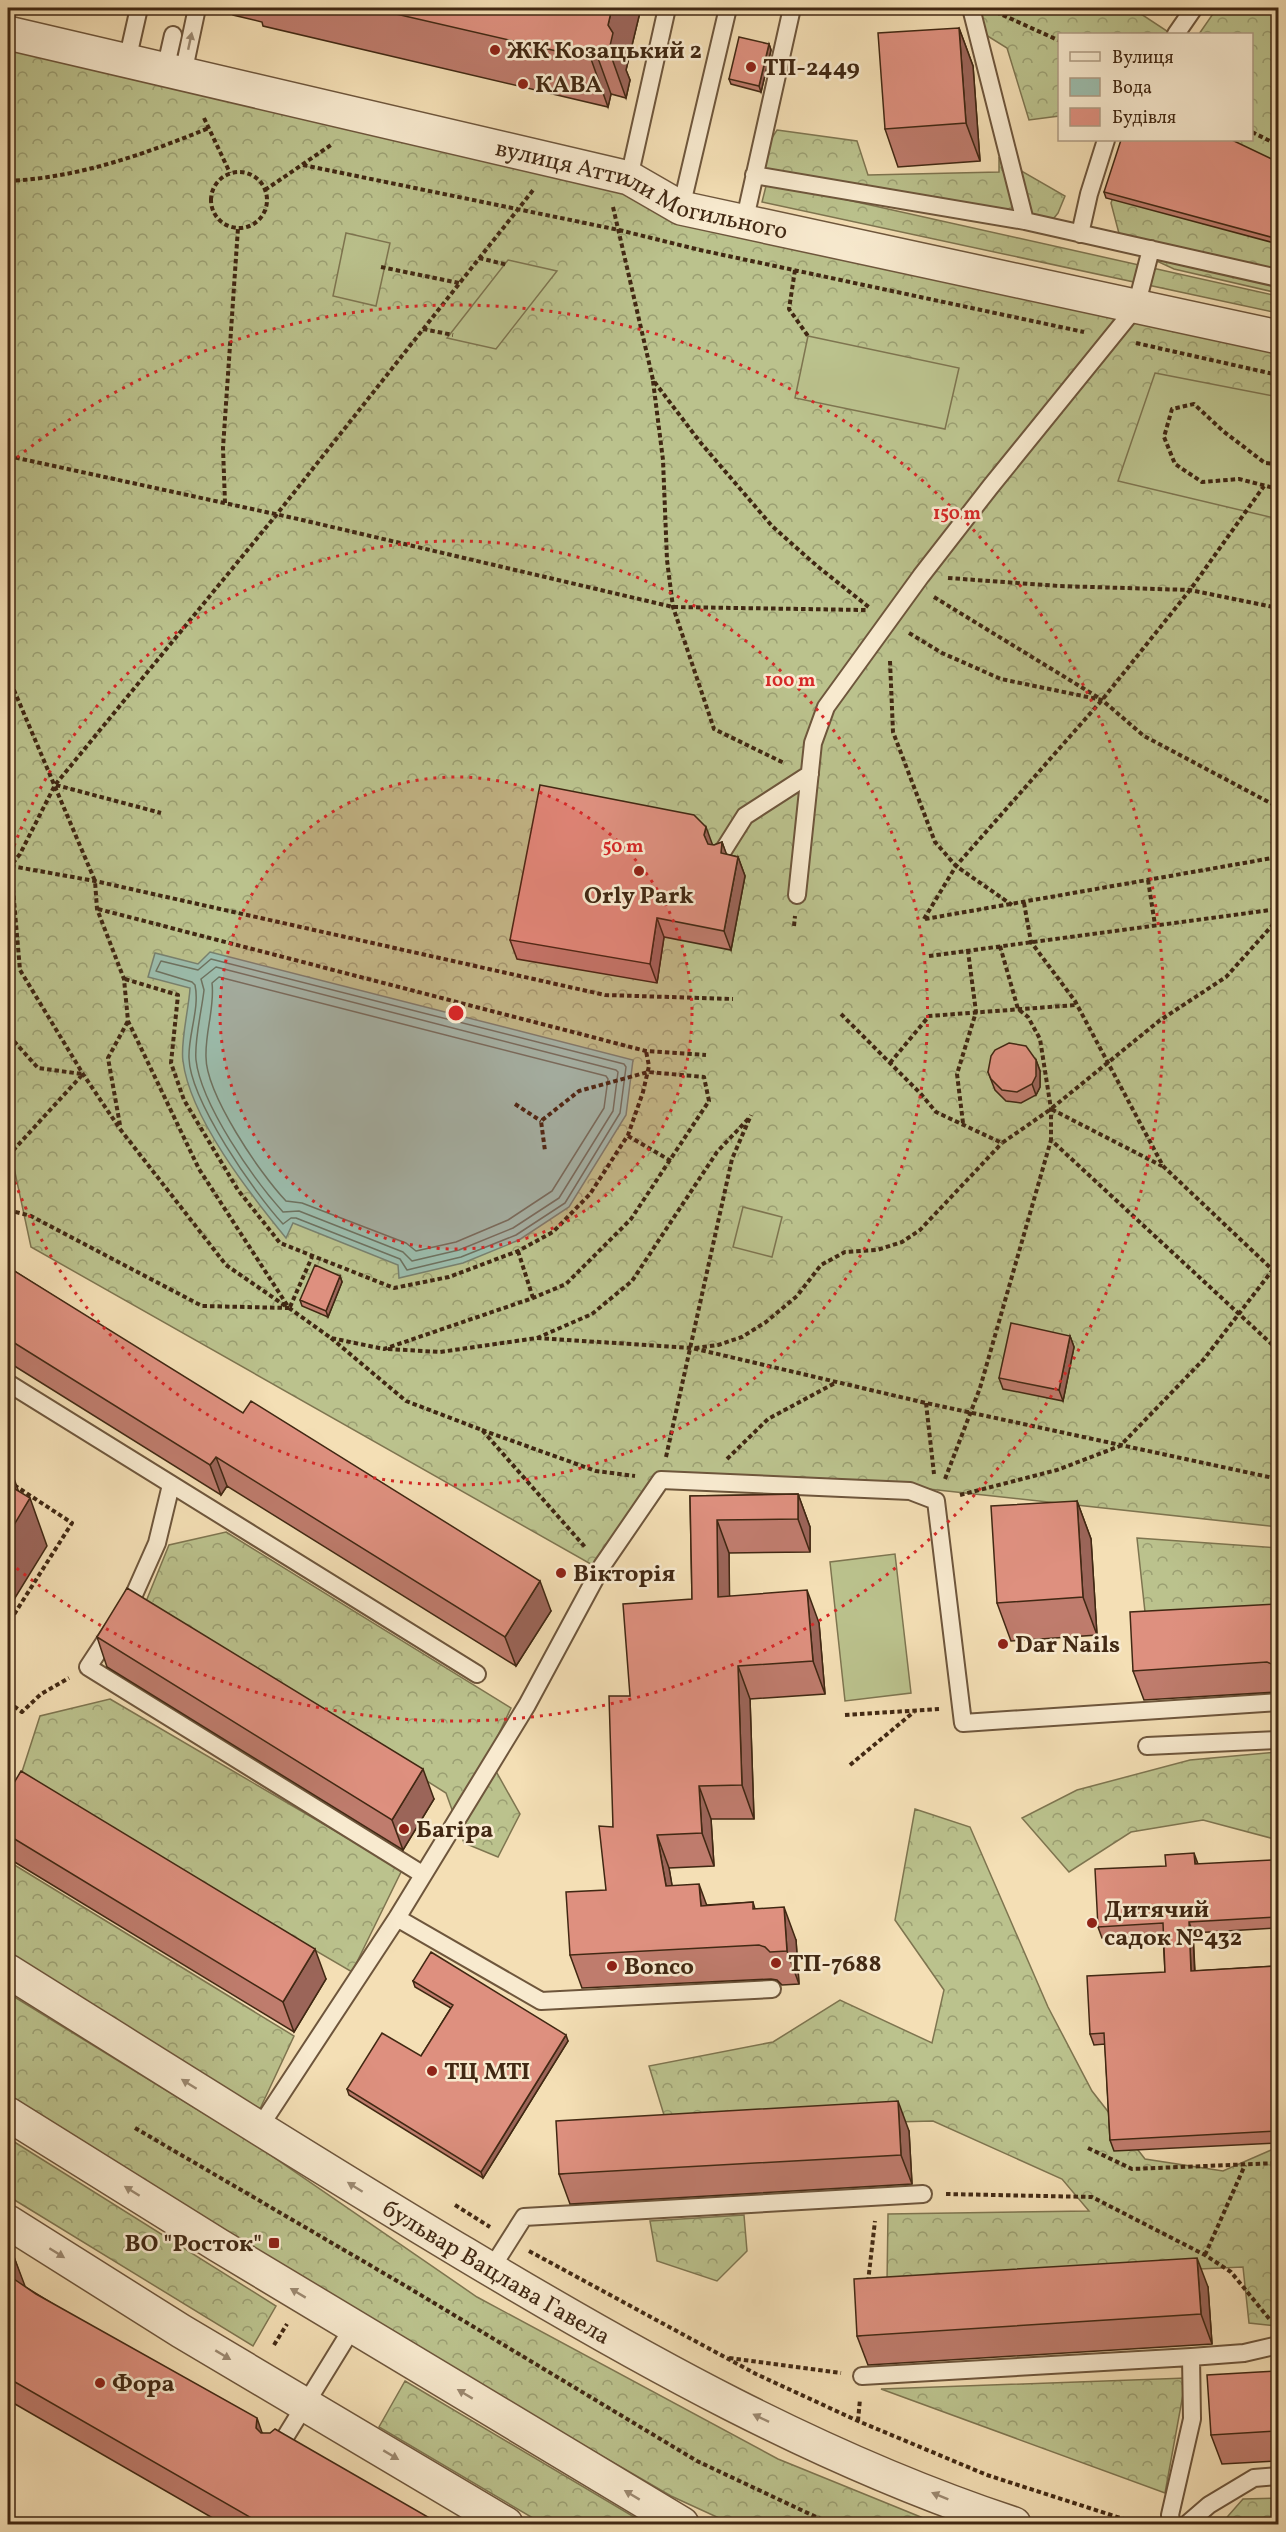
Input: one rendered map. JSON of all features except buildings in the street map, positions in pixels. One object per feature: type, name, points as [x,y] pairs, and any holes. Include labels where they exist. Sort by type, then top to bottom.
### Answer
[{"type":"street","name":"вулиця Аттили Могильного","points":[[8,33],[629,178],[681,208],[1278,337]]},
{"type":"street","name":"бульвар Вацлава Гавела","points":[[8,1971],[259,2128],[491,2269],[675,2376],[850,2461],[1014,2524]]},
{"type":"street","points":[[8,2114],[353,2327],[682,2524]]},
{"type":"street","points":[[8,2222],[506,2524]]},
{"type":"lane","points":[[127,61],[139,8]]},
{"type":"lane","points":[[174,72],[197,8]]},
{"type":"lane","points":[[629,178],[667,8]]},
{"type":"lane","points":[[681,208],[728,8]]},
{"type":"lane","points":[[744,223],[792,8]]},
{"type":"lane","points":[[971,8],[1026,221]]},
{"type":"lane","points":[[1177,33],[1194,8]]},
{"type":"lane","points":[[173,35],[174,72]]},
{"type":"lane","points":[[1080,234],[1089,194],[1106,141]]},
{"type":"lane","points":[[754,175],[1026,221],[1278,278]]},
{"type":"lane","points":[[797,895],[813,743],[826,707],[918,581],[1136,307],[1151,249]]},
{"type":"lane","points":[[721,854],[745,816],[810,774]]},
{"type":"lane","points":[[8,1383],[477,1674]]},
{"type":"lane","points":[[259,2128],[397,1918],[526,1705],[602,1566],[661,1479],[910,1491],[936,1501],[963,1723],[1278,1702]]},
{"type":"lane","points":[[133,1598],[157,1543],[171,1485]]},
{"type":"lane","points":[[113,1629],[87,1667],[422,1874]]},
{"type":"lane","points":[[1147,1746],[1278,1740]]},
{"type":"lane","points":[[397,1918],[541,2001],[772,1989]]},
{"type":"lane","points":[[491,2269],[524,2217],[923,2194]]},
{"type":"lane","points":[[276,2452],[353,2327]]},
{"type":"lane","points":[[862,2376],[1191,2357],[1244,2353],[1278,2345]]},
{"type":"lane","points":[[1172,2524],[1170,2515],[1192,2419],[1191,2357]]},
{"type":"lane","points":[[1187,2524],[1209,2505],[1254,2478],[1278,2476]]},
{"type":"path","points":[[987,8],[1058,41]]},
{"type":"path","points":[[204,118],[230,173]]},
{"type":"path","points":[[8,181],[76,171],[141,155],[209,128]]},
{"type":"path","points":[[1253,133],[1278,145]]},
{"type":"path","points":[[265,190],[331,145]]},
{"type":"path","points":[[303,165],[619,230],[1278,375]]},
{"type":"path","points":[[230,173],[247,173],[255,177],[265,190],[266,208],[255,223],[238,228],[227,225],[212,209],[211,198],[214,188],[220,179],[230,173]]},
{"type":"path","points":[[9,867],[20,854],[55,785],[277,514],[534,189]]},
{"type":"path","points":[[225,503],[223,448],[238,228]]},
{"type":"path","points":[[479,258],[508,265]]},
{"type":"path","points":[[381,267],[459,283]]},
{"type":"path","points":[[795,270],[789,309],[808,336]]},
{"type":"path","points":[[423,329],[453,335]]},
{"type":"path","points":[[653,380],[663,459],[667,561],[673,607],[714,729],[810,774]]},
{"type":"path","points":[[1278,464],[1265,463],[1223,431],[1194,404],[1172,409],[1164,437],[1175,464],[1202,482],[1239,479],[1278,489]]},
{"type":"path","points":[[8,456],[277,514],[673,607],[873,610]]},
{"type":"path","points":[[1264,486],[1190,590],[1102,700],[956,866],[924,919],[1013,905],[1278,856]]},
{"type":"path","points":[[918,581],[1190,590],[1278,608]]},
{"type":"path","points":[[918,581],[1102,700]]},
{"type":"path","points":[[888,621],[893,732],[935,842],[956,866],[1013,905]]},
{"type":"path","points":[[8,676],[95,881],[98,909],[124,979],[128,1021],[199,1169],[290,1308]]},
{"type":"path","points":[[55,785],[161,813]]},
{"type":"path","points":[[8,851],[20,970],[82,1074],[120,1129],[226,1265],[331,1338],[406,1401],[596,1471],[661,1479],[692,1348],[732,1159],[751,1115],[717,1152],[632,1281],[592,1314],[537,1338]]},
{"type":"path","points":[[9,867],[95,881],[605,995],[733,999]]},
{"type":"path","points":[[1148,880],[1155,925]]},
{"type":"path","points":[[1024,903],[1031,942],[1077,1005],[1163,1167]]},
{"type":"path","points":[[98,909],[646,1051],[706,1055]]},
{"type":"path","points":[[930,956],[1278,909]]},
{"type":"path","points":[[692,1348],[718,1345],[742,1337],[766,1322],[797,1296],[821,1266],[845,1252],[877,1250],[902,1242],[920,1230],[1002,1143],[1051,1109],[1159,1020],[1226,977],[1278,919]]},
{"type":"path","points":[[936,1501],[984,1377],[1052,1140],[1051,1109],[1040,1039],[1028,1017],[1018,1009],[1000,946]]},
{"type":"path","points":[[963,1124],[957,1074],[976,1012],[968,951]]},
{"type":"path","points":[[124,979],[178,995],[171,1063],[184,1101],[238,1190],[280,1243],[394,1288],[449,1276],[518,1251],[553,1232],[590,1194],[628,1136],[648,1072],[646,1051]]},
{"type":"path","points":[[890,1063],[929,1016],[1077,1005]]},
{"type":"path","points":[[841,1014],[920,1093],[936,1113],[1002,1143]]},
{"type":"path","points":[[120,1129],[108,1058],[128,1021]]},
{"type":"path","points":[[8,1038],[11,1038],[38,1068],[82,1074]]},
{"type":"path","points":[[384,1349],[533,1298],[566,1284],[632,1219],[709,1101],[704,1077],[648,1072],[579,1091],[542,1121]]},
{"type":"path","points":[[8,1156],[82,1074]]},
{"type":"path","points":[[515,1104],[542,1121]]},
{"type":"path","points":[[1051,1109],[1163,1167],[1278,1275]]},
{"type":"path","points":[[542,1121],[545,1151]]},
{"type":"path","points":[[628,1136],[671,1161]]},
{"type":"path","points":[[1052,1140],[1278,1350]]},
{"type":"path","points":[[8,1210],[31,1216],[202,1306],[290,1308]]},
{"type":"path","points":[[518,1251],[533,1298]]},
{"type":"path","points":[[290,1308],[312,1256]]},
{"type":"path","points":[[936,1501],[1057,1470],[1120,1446],[1204,1359],[1278,1263]]},
{"type":"path","points":[[331,1338],[384,1349],[440,1352],[537,1338],[692,1348],[969,1413],[1278,1479]]},
{"type":"path","points":[[702,1482],[768,1419],[836,1383]]},
{"type":"path","points":[[926,1403],[936,1501]]},
{"type":"path","points":[[482,1430],[602,1566]]},
{"type":"path","points":[[8,1481],[72,1522],[8,1624]]},
{"type":"path","points":[[8,1702],[22,1712],[41,1694],[87,1667]]},
{"type":"path","points":[[844,1715],[961,1708]]},
{"type":"path","points":[[850,1765],[916,1711]]},
{"type":"path","points":[[135,2128],[404,2285],[697,2461],[831,2524]]},
{"type":"path","points":[[1088,2148],[1132,2169],[1278,2163]]},
{"type":"path","points":[[1205,2255],[1245,2164]]},
{"type":"path","points":[[923,2194],[1092,2197],[1205,2255],[1232,2272],[1272,2323]]},
{"type":"path","points":[[867,2285],[878,2196]]},
{"type":"path","points":[[455,2205],[510,2240],[725,2358],[858,2421],[987,2475],[1139,2524]]},
{"type":"path","points":[[274,2345],[292,2315]]},
{"type":"path","points":[[725,2358],[862,2376],[858,2421]]},
{"type":"green space","points":[[981,8],[1132,8],[1170,33],[1058,33],[1058,116],[1029,120],[1007,48],[973,27]]},
{"type":"green space","points":[[1217,8],[1278,8],[1278,293],[1174,269],[1122,245],[1111,203],[1132,141],[1253,141],[1253,33],[1200,33]]},
{"type":"green space","points":[[8,36],[1278,343],[1278,1527],[910,1487],[659,1475],[596,1567],[31,1247],[8,1140]]},
{"type":"green space","points":[[777,130],[857,141],[868,175],[999,172],[999,158],[1065,196],[1058,213],[1050,223],[765,171],[757,161]]},
{"type":"green space","points":[[767,182],[1278,296],[1278,313],[762,202]]},
{"type":"green space","points":[[346,233],[390,243],[376,306],[333,296]]},
{"type":"green space","points":[[508,260],[557,271],[496,349],[447,338]]},
{"type":"green space","points":[[808,336],[959,368],[945,429],[795,398]]},
{"type":"green space","points":[[1155,373],[1278,397],[1278,519],[1118,481]]},
{"type":"green space","points":[[743,1207],[782,1217],[772,1257],[733,1247]]},
{"type":"green space","points":[[226,1532],[511,1708],[488,1757],[520,1814],[498,1857],[464,1843],[446,1793],[145,1604],[169,1545]]},
{"type":"green space","points":[[1137,1538],[1278,1548],[1278,1617],[1145,1612]]},
{"type":"green space","points":[[895,1554],[911,1693],[845,1701],[830,1562]]},
{"type":"green space","points":[[110,1699],[402,1870],[352,1972],[20,1778],[40,1716]]},
{"type":"green space","points":[[1278,1752],[1278,1840],[1203,1820],[1131,1832],[1069,1872],[1022,1818],[1077,1790],[1190,1760]]},
{"type":"green space","points":[[915,1809],[970,1827],[1048,2007],[1092,2091],[1145,2159],[1223,2171],[1278,2147],[1278,2326],[1249,2323],[1243,2267],[887,2283],[888,2214],[1089,2211],[1062,2179],[933,2121],[668,2128],[649,2066],[773,2042],[840,2000],[932,2043],[944,1990],[895,1920]]},
{"type":"green space","points":[[8,1861],[294,2036],[259,2111],[8,1961]]},
{"type":"green space","points":[[8,1993],[263,2150],[477,2297],[778,2459],[938,2524],[732,2524],[671,2496],[98,2163],[8,2106]]},
{"type":"green space","points":[[8,2138],[276,2306],[253,2346],[8,2196]]},
{"type":"green space","points":[[744,2215],[747,2251],[717,2281],[657,2261],[650,2221]]},
{"type":"green space","points":[[1186,2378],[1165,2493],[881,2389]]},
{"type":"green space","points":[[405,2381],[646,2524],[543,2524],[379,2427]]},
{"type":"green space","points":[[1278,2498],[1278,2524],[1221,2524],[1243,2499]]},
{"type":"water","points":[[210,952],[633,1060],[626,1115],[569,1207],[519,1240],[463,1263],[399,1278],[398,1265],[293,1223],[286,1238],[239,1178],[197,1107],[188,1083],[182,1054],[190,988],[148,977],[155,953],[198,964]]},
{"type":"place","name":"ЖК Козацький 2","points":[[495,50]]},
{"type":"place","name":"ТП-2449","points":[[751,67]]},
{"type":"place","name":"КАВА","points":[[523,84]]},
{"type":"place","name":"Orly Park","points":[[639,871]]},
{"type":"place","name":"Вікторія","points":[[561,1573]]},
{"type":"place","name":"Dar Nails","points":[[1003,1644]]},
{"type":"place","name":"Багіра","points":[[404,1829]]},
{"type":"place","name":"Дитячий садок №432","points":[[1092,1923]]},
{"type":"place","name":"ТП-7688","points":[[776,1963]]},
{"type":"place","name":"Bonco","points":[[612,1966]]},
{"type":"place","name":"ТЦ MTI","points":[[432,2071]]},
{"type":"place","name":"ВО \"Росток\"","points":[[274,2243]]},
{"type":"place","name":"Фора","points":[[100,2383]]}]
